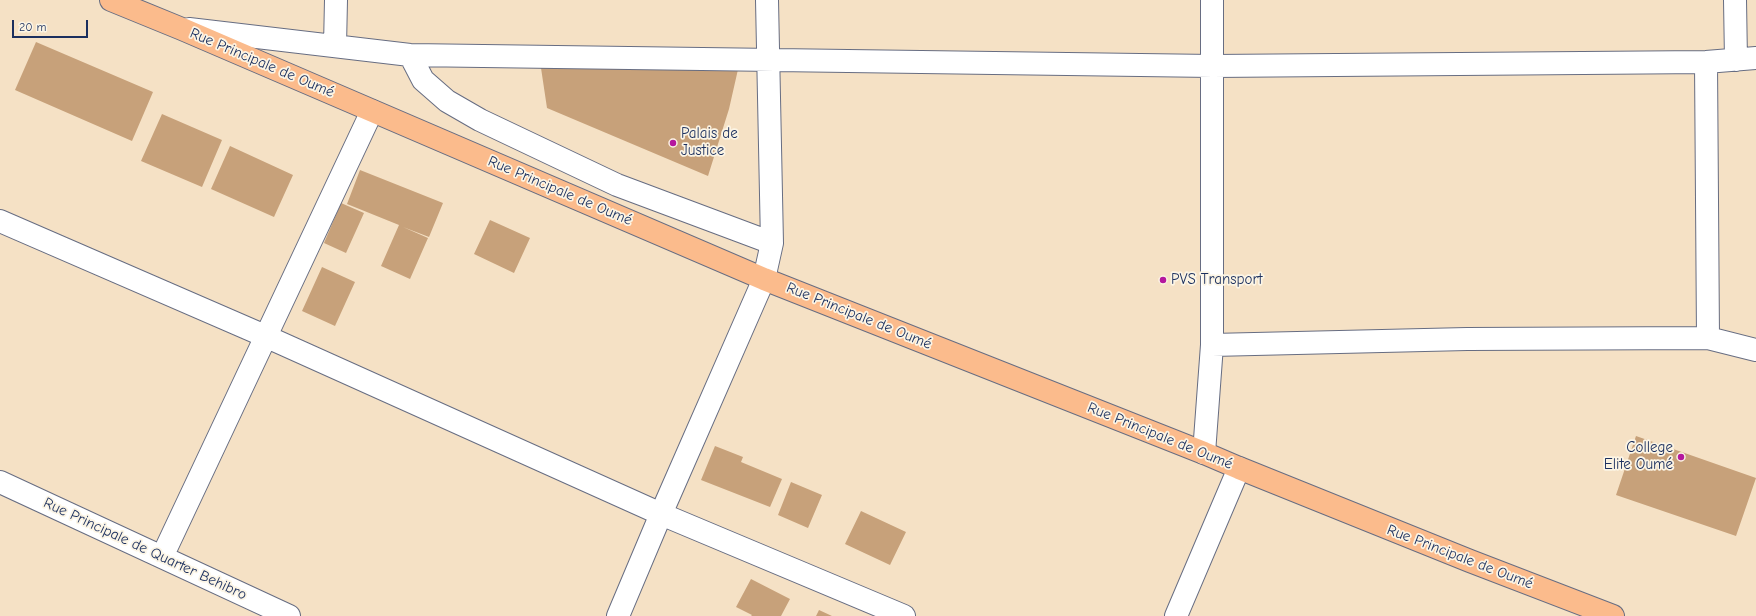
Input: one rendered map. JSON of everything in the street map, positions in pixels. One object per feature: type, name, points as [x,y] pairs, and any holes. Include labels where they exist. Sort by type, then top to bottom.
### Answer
[{"type":"main road","name":"Rue Principale de Oumé","points":[[111,0],[182,29],[764,279],[1204,453],[1470,561],[1613,616]]},
{"type":"street","points":[[335,46],[336,0]]},
{"type":"street","points":[[618,616],[764,279],[772,243],[767,0]]},
{"type":"street","points":[[1204,453],[1212,345],[1212,0]]},
{"type":"street","points":[[182,29],[410,55],[1213,66],[1706,62],[1746,59],[1735,0]]},
{"type":"street","points":[[410,55],[422,80],[447,101],[480,120],[617,185],[772,243]]},
{"type":"street","points":[[1706,62],[1708,338]]},
{"type":"street","points":[[162,557],[372,111]]},
{"type":"street","points":[[0,221],[265,336],[661,514],[904,616]]},
{"type":"street","points":[[1212,345],[1467,338],[1708,338],[1756,350]]},
{"type":"street","points":[[1176,616],[1238,468]]},
{"type":"street","name":"Rue Principale de Quarter Behibro","points":[[0,482],[289,616]]},
{"type":"building","points":[[36,42],[153,92],[132,141],[15,90]]},
{"type":"building","name":"Palais de Justice","points":[[739,65],[729,109],[708,176],[547,108],[541,68]]},
{"type":"building","points":[[162,114],[222,140],[202,187],[141,161]]},
{"type":"building","points":[[230,146],[293,175],[274,217],[211,189]]},
{"type":"building","points":[[360,170],[443,203],[429,237],[403,227],[428,238],[410,279],[381,266],[399,225],[347,204]]},
{"type":"building","points":[[341,203],[364,213],[346,253],[324,243]]},
{"type":"building","points":[[490,220],[530,238],[514,273],[474,254]]},
{"type":"building","points":[[322,267],[355,282],[335,326],[302,311]]},
{"type":"building","points":[[1636,436],[1756,478],[1736,536],[1616,495]]},
{"type":"building","points":[[715,446],[743,457],[741,462],[782,479],[770,507],[701,480]]},
{"type":"building","points":[[791,482],[822,495],[808,528],[778,515]]},
{"type":"building","points":[[861,511],[906,532],[890,565],[845,544]]},
{"type":"building","points":[[751,579],[790,599],[781,616],[751,616],[752,615],[736,607]]},
{"type":"building","points":[[819,610],[832,616],[816,616]]},
{"type":"place","name":"Palais de Justice","points":[[673,143]]},
{"type":"place","name":"PVS Transport","points":[[1163,280]]},
{"type":"place","name":"College Elite Oumé","points":[[1681,457]]}]
